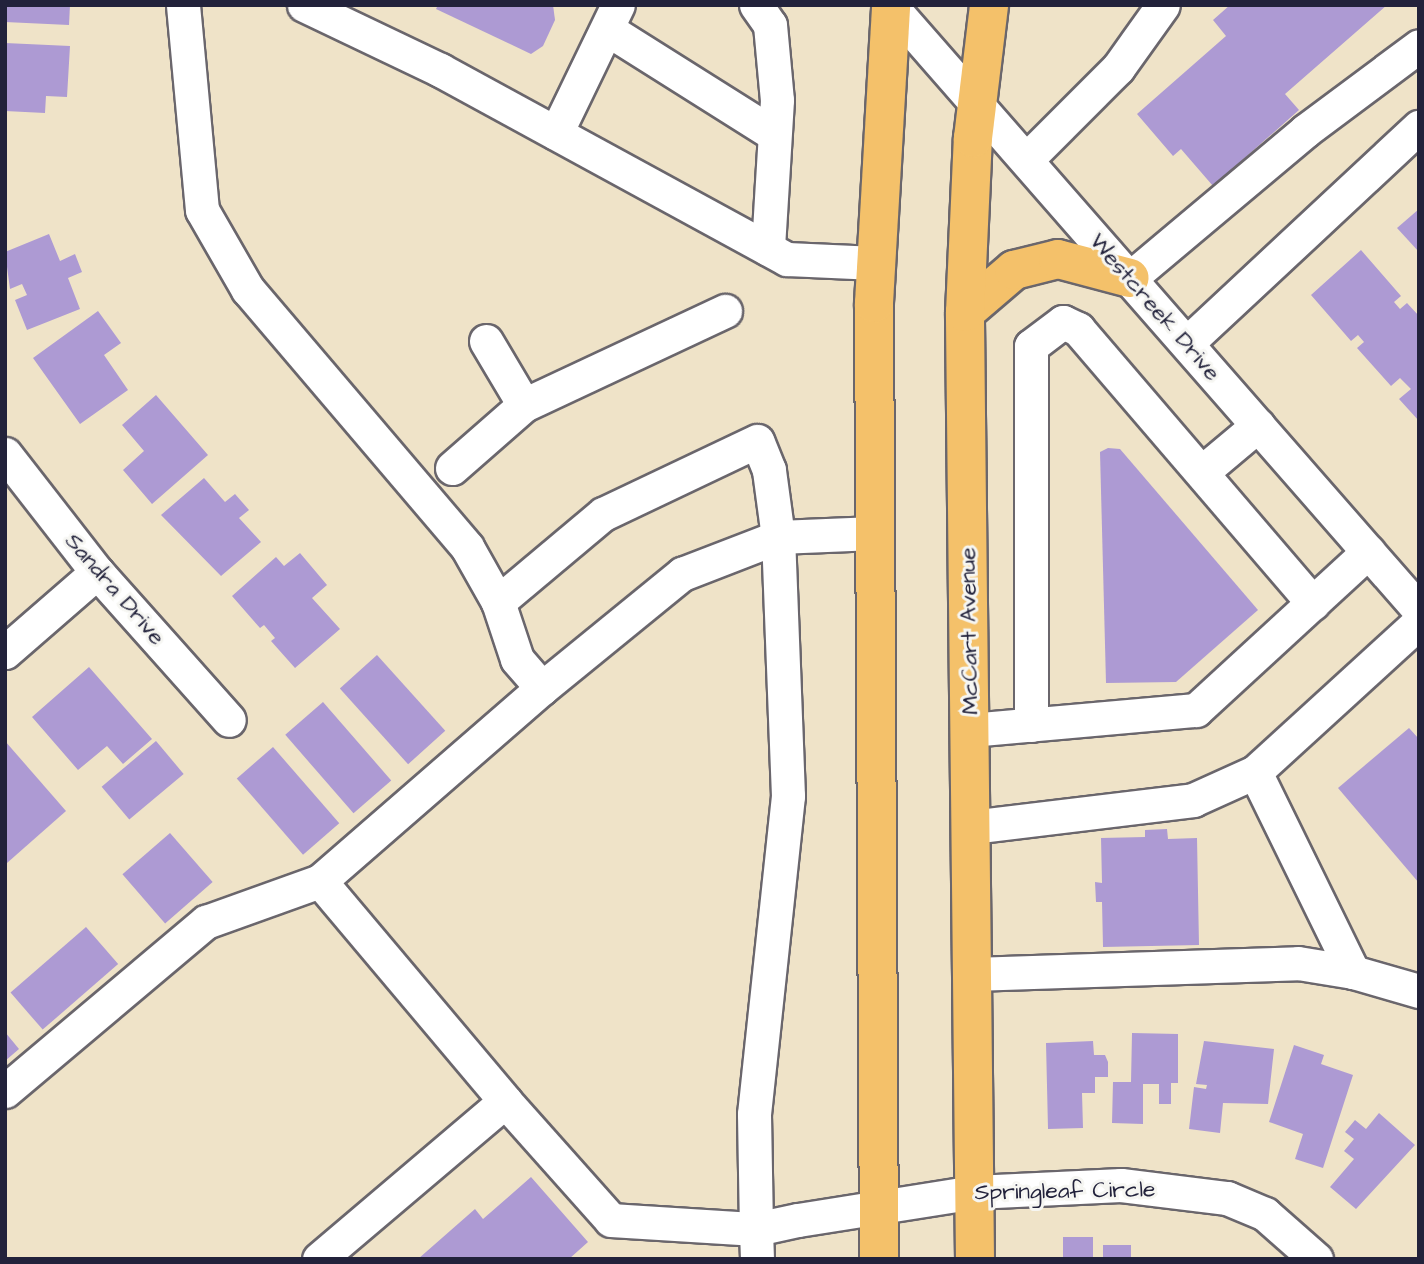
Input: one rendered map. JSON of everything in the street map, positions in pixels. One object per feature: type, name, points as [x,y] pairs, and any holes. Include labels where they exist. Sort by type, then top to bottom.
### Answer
[{"type":"main road","points":[[879,1259],[875,533],[877,263],[891,5]]},
{"type":"main road","name":"McCart Avenue","points":[[975,1259],[965,312],[978,102],[989,5]]},
{"type":"main road","points":[[965,312],[1014,270],[1058,259],[1130,278]]},
{"type":"street","points":[[183,5],[202,211],[248,290],[467,547],[498,602],[517,659],[542,688]]},
{"type":"street","points":[[304,5],[440,70],[787,259],[877,263]]},
{"type":"street","points":[[756,5],[770,25],[776,100],[768,248]]},
{"type":"street","name":"Westcreek Drive","points":[[891,5],[1419,610]]},
{"type":"street","points":[[1027,159],[1118,68],[1163,5]]},
{"type":"street","points":[[556,133],[612,17],[774,134]]},
{"type":"street","points":[[1130,278],[1305,131],[1419,46]]},
{"type":"street","points":[[1186,343],[1419,127]]},
{"type":"street","points":[[452,468],[524,405],[725,311]]},
{"type":"street","points":[[1031,725],[1031,346],[1063,322],[1078,329],[1313,603]]},
{"type":"street","points":[[486,341],[524,405]]},
{"type":"street","points":[[1202,472],[1258,425]]},
{"type":"street","points":[[498,602],[603,514],[757,441],[769,470],[778,537],[788,796],[754,1114],[757,1244]]},
{"type":"street","name":"Sandra Drive","points":[[5,454],[97,572],[229,720]]},
{"type":"street","points":[[5,1091],[206,922],[320,881],[542,688],[682,574],[778,537],[875,533]]},
{"type":"street","points":[[970,730],[1196,710],[1368,552]]},
{"type":"street","points":[[5,652],[97,572]]},
{"type":"street","points":[[971,827],[1193,800],[1255,772],[1419,622]]},
{"type":"street","points":[[1255,772],[1353,972]]},
{"type":"street","name":"Springleaf Circle","points":[[320,881],[505,1101],[611,1220],[757,1244],[878,1206],[974,1192],[1121,1185],[1227,1198],[1265,1214],[1316,1259]]},
{"type":"street","points":[[972,974],[1298,963],[1353,972],[1419,990]]},
{"type":"street","points":[[319,1259],[505,1101]]},
{"type":"building","points":[[5,5],[70,5],[69,25],[5,22]]},
{"type":"building","points":[[438,5],[553,5],[555,20],[543,46],[531,54],[436,9]]},
{"type":"building","points":[[1230,5],[1387,5],[1285,94],[1299,110],[1213,186],[1181,149],[1173,156],[1137,114],[1226,36],[1213,20]]},
{"type":"building","points":[[5,43],[70,46],[67,97],[46,96],[45,113],[5,111]]},
{"type":"building","points":[[1419,209],[1419,252],[1397,228]]},
{"type":"building","points":[[49,234],[60,261],[75,254],[82,272],[68,278],[80,309],[27,330],[15,300],[27,295],[22,284],[10,289],[5,252]]},
{"type":"building","points":[[1361,250],[1401,296],[1394,302],[1400,309],[1407,303],[1419,316],[1419,421],[1399,399],[1411,389],[1400,378],[1391,386],[1357,348],[1364,342],[1358,335],[1351,341],[1311,295]]},
{"type":"building","points":[[98,311],[121,343],[104,355],[128,390],[80,424],[33,358]]},
{"type":"building","points":[[156,395],[208,455],[152,504],[123,470],[144,451],[122,425]]},
{"type":"building","points":[[1108,448],[1120,449],[1258,610],[1176,682],[1106,683],[1100,452]]},
{"type":"building","points":[[204,478],[225,502],[235,494],[249,510],[239,518],[261,542],[221,576],[161,515]]},
{"type":"building","points":[[300,553],[327,585],[312,598],[340,629],[295,668],[271,641],[275,638],[264,625],[260,628],[232,596],[276,557],[284,566]]},
{"type":"building","points":[[377,655],[445,731],[408,764],[340,688]]},
{"type":"building","points":[[89,667],[152,739],[123,764],[107,746],[78,770],[32,717]]},
{"type":"building","points":[[323,702],[391,780],[353,813],[285,735]]},
{"type":"building","points":[[1409,728],[1419,739],[1419,883],[1338,788]]},
{"type":"building","points":[[5,741],[66,811],[7,863],[5,861]]},
{"type":"building","points":[[156,741],[184,774],[129,820],[102,787]]},
{"type":"building","points":[[273,747],[339,823],[303,855],[237,778]]},
{"type":"building","points":[[1167,829],[1168,839],[1197,838],[1199,945],[1103,947],[1102,902],[1096,902],[1095,882],[1102,883],[1101,838],[1145,837],[1145,830]]},
{"type":"building","points":[[170,833],[213,882],[165,923],[122,874]]},
{"type":"building","points":[[86,927],[118,964],[43,1030],[11,993]]},
{"type":"building","points":[[5,1032],[19,1049],[5,1061]]},
{"type":"building","points":[[1132,1033],[1178,1034],[1178,1083],[1171,1083],[1171,1104],[1159,1104],[1159,1084],[1143,1084],[1143,1124],[1112,1123],[1113,1082],[1131,1082]]},
{"type":"building","points":[[1093,1041],[1094,1055],[1105,1055],[1108,1062],[1108,1077],[1095,1077],[1095,1093],[1082,1093],[1083,1128],[1048,1129],[1046,1043]]},
{"type":"building","points":[[1204,1041],[1274,1049],[1268,1104],[1223,1103],[1220,1133],[1189,1129],[1194,1087],[1206,1089],[1207,1085],[1196,1084]]},
{"type":"building","points":[[1294,1045],[1324,1055],[1321,1064],[1353,1075],[1323,1168],[1295,1159],[1303,1134],[1269,1122]]},
{"type":"building","points":[[1379,1113],[1415,1145],[1356,1209],[1330,1187],[1354,1159],[1344,1151],[1354,1139],[1345,1132],[1355,1120],[1366,1129]]},
{"type":"building","points":[[531,1177],[588,1242],[569,1259],[418,1259],[475,1209],[483,1219]]},
{"type":"building","points":[[1063,1237],[1093,1237],[1093,1259],[1063,1259]]},
{"type":"building","points":[[1103,1245],[1131,1245],[1131,1259],[1103,1259]]}]
